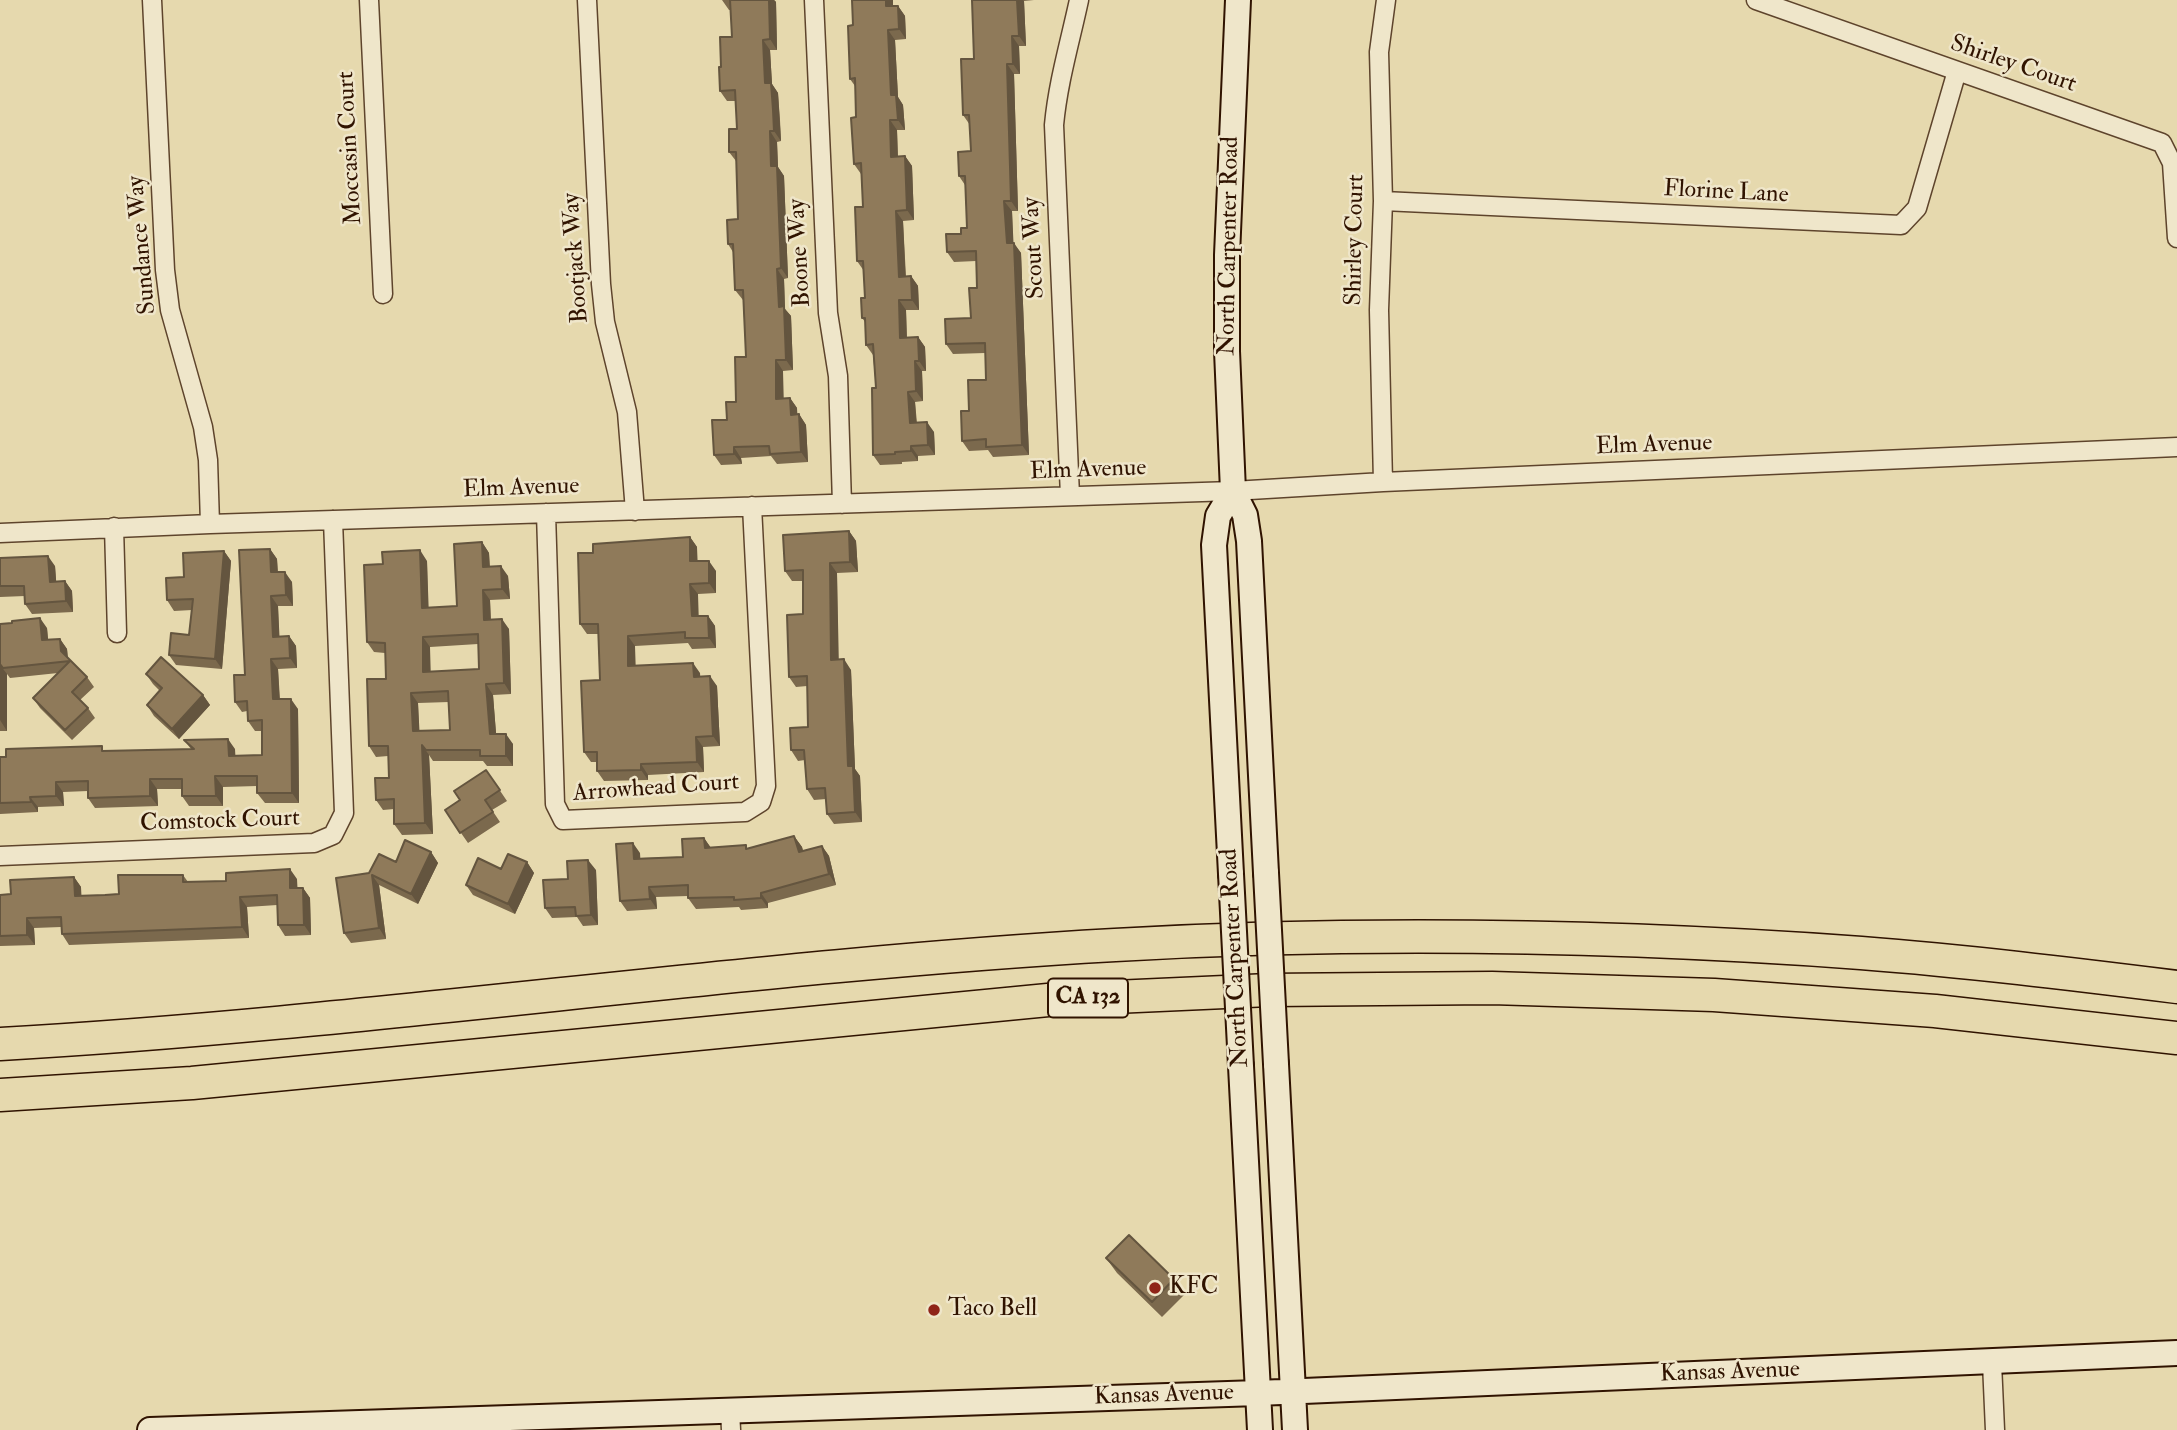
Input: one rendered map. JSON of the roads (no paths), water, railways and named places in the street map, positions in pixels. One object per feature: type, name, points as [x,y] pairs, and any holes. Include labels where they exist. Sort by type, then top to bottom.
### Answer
[{"type":"highway","name":"CA 132","points":[[0,1044],[209,1029],[972,954],[1119,944],[1292,938],[1504,936],[1715,944],[1924,959],[2177,987]]},
{"type":"highway","name":"CA 132","points":[[0,1095],[192,1083],[1035,1001],[1281,989],[1492,988],[1702,995],[1911,1009],[2177,1038]]},
{"type":"main road","name":"North Carpenter Road","points":[[1237,0],[1227,255],[1233,491],[1245,515],[1249,541],[1295,1430]]},
{"type":"main road","name":"North Carpenter Road","points":[[1233,491],[1218,516],[1214,545],[1260,1430]]},
{"type":"main road","name":"Kansas Avenue","points":[[150,1430],[730,1420],[1292,1391],[2177,1353]]},
{"type":"street","name":"Sundance Way","points":[[152,0],[165,270],[170,310],[203,427],[208,460],[210,524]]},
{"type":"street","name":"Moccasin Court","points":[[369,0],[383,294]]},
{"type":"street","name":"Bootjack Way","points":[[587,0],[601,284],[605,322],[627,412],[635,511]]},
{"type":"street","name":"Boone Way","points":[[814,0],[828,313],[838,376],[842,503]]},
{"type":"street","name":"Scout Way","points":[[1070,496],[1054,125],[1057,93],[1079,0]]},
{"type":"street","name":"Shirley Court","points":[[1383,482],[1379,310],[1383,201],[1379,52],[1386,0]]},
{"type":"street","name":"Shirley Court","points":[[1756,0],[2162,143],[2172,163],[2177,238]]},
{"type":"street","name":"Florine Lane","points":[[1383,201],[1901,226],[1917,208],[1957,71]]},
{"type":"street","name":"Elm Avenue","points":[[0,533],[114,527],[1233,491],[2177,447]]},
{"type":"street","name":"Arrowhead Court","points":[[546,513],[555,804],[563,820],[745,812],[761,802],[766,786],[752,506]]},
{"type":"street","name":"Comstock Court","points":[[0,856],[314,843],[333,835],[344,813],[333,520]]},
{"type":"street","points":[[114,527],[117,633]]},
{"type":"street","points":[[1992,1363],[1995,1430]]},
{"type":"place","name":"KFC","points":[[1155,1288]]},
{"type":"place","name":"Taco Bell","points":[[934,1310]]}]
